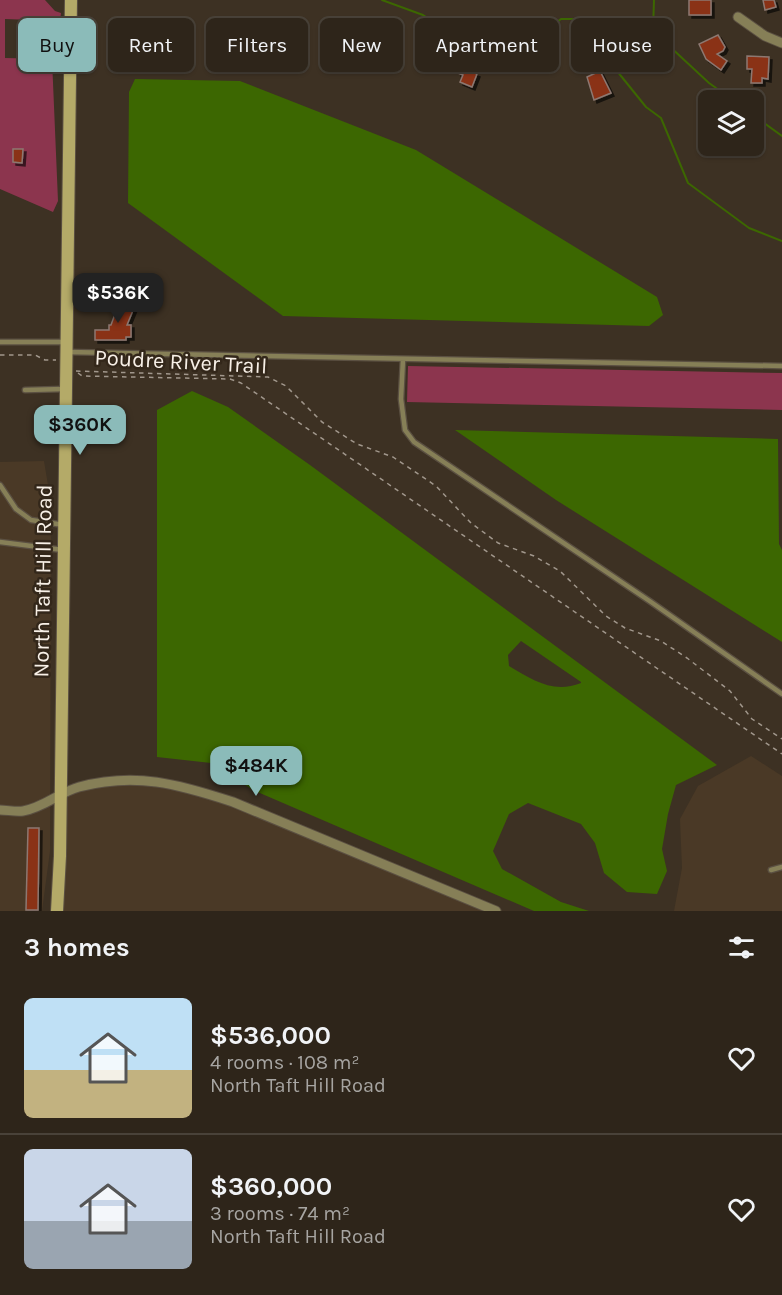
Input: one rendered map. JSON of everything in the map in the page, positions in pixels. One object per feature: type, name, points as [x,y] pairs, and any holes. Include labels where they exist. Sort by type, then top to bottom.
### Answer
[{"type":"main road","name":"North Taft Hill Road","points":[[57,911],[61,795],[65,389],[70,368],[65,347],[71,0]]},
{"type":"street","points":[[738,17],[765,36],[782,43]]},
{"type":"street","points":[[0,810],[24,811],[76,788],[98,783],[130,780],[160,781],[192,788],[233,802],[496,911]]},
{"type":"lane","points":[[0,342],[65,347],[403,359],[782,366]]},
{"type":"lane","points":[[403,359],[401,399],[405,430],[414,442],[782,693]]},
{"type":"lane","points":[[25,390],[65,389]]},
{"type":"lane","points":[[0,485],[16,509],[31,520],[64,525]]},
{"type":"lane","points":[[0,542],[63,550]]},
{"type":"lane","points":[[771,870],[782,867]]},
{"type":"path","name":"Poudre River Trail","points":[[0,355],[35,355],[45,360],[57,360],[70,368],[268,377],[286,386],[322,422],[357,444],[393,458],[436,486],[471,523],[498,543],[545,562],[574,584],[606,616],[625,628],[661,641],[687,658],[730,691],[752,719],[782,739]]},
{"type":"path","points":[[70,368],[82,376],[230,379],[241,383],[782,754]]},
{"type":"shaded area","points":[[0,0],[45,0],[55,11],[61,13],[60,18],[5,19],[5,58],[18,58],[18,72],[53,72],[58,201],[53,212],[0,189]]},
{"type":"shaded area","points":[[135,79],[240,81],[416,150],[657,297],[663,315],[649,326],[283,316],[128,203],[129,92]]},
{"type":"shaded area","points":[[408,366],[782,373],[782,410],[407,402]]},
{"type":"shaded area","points":[[192,391],[228,407],[717,765],[676,785],[662,849],[667,871],[657,894],[627,892],[604,873],[595,843],[581,824],[528,803],[509,814],[493,851],[502,869],[561,902],[589,911],[534,911],[253,790],[211,763],[157,757],[157,410]],"holes":[[[521,641],[581,682],[561,687],[544,684],[509,666],[508,655]]]},
{"type":"shaded area","points":[[455,430],[778,439],[779,544],[782,550],[782,642],[556,500]]},
{"type":"shaded area","points":[[44,461],[51,503],[50,851],[42,911],[0,911],[0,462]]},
{"type":"shaded area","points":[[751,756],[782,776],[782,911],[674,911],[682,868],[680,819],[698,786]]},
{"type":"shaded area","points":[[130,780],[192,788],[496,911],[57,911],[61,796]]},
{"type":"building","points":[[689,0],[711,0],[711,15],[689,15]]},
{"type":"building","points":[[763,0],[774,0],[776,7],[765,10]]},
{"type":"building","points":[[718,35],[725,47],[717,54],[727,61],[721,70],[706,59],[699,44]]},
{"type":"building","points":[[747,56],[769,57],[768,79],[762,78],[762,83],[751,83],[752,69],[747,69]]},
{"type":"building","points":[[600,72],[611,93],[594,100],[587,77]]},
{"type":"building","points":[[458,73],[477,74],[472,87],[460,82],[463,75]]},
{"type":"building","points":[[13,149],[23,149],[22,163],[13,162]]},
{"type":"building","points":[[126,299],[136,303],[127,325],[131,325],[131,337],[126,337],[126,340],[95,340],[95,330],[109,330],[118,306],[123,308]]},
{"type":"building","points":[[28,828],[39,828],[38,910],[26,910]]},
{"type":"waterway","points":[[382,0],[423,15],[464,41],[504,54],[523,48],[561,19],[583,19],[604,30],[617,71],[646,107],[661,118],[688,183],[749,228],[782,241]]},
{"type":"waterway","points":[[654,0],[653,31],[719,90]]},
{"type":"waterway","points":[[764,123],[782,136]]}]
